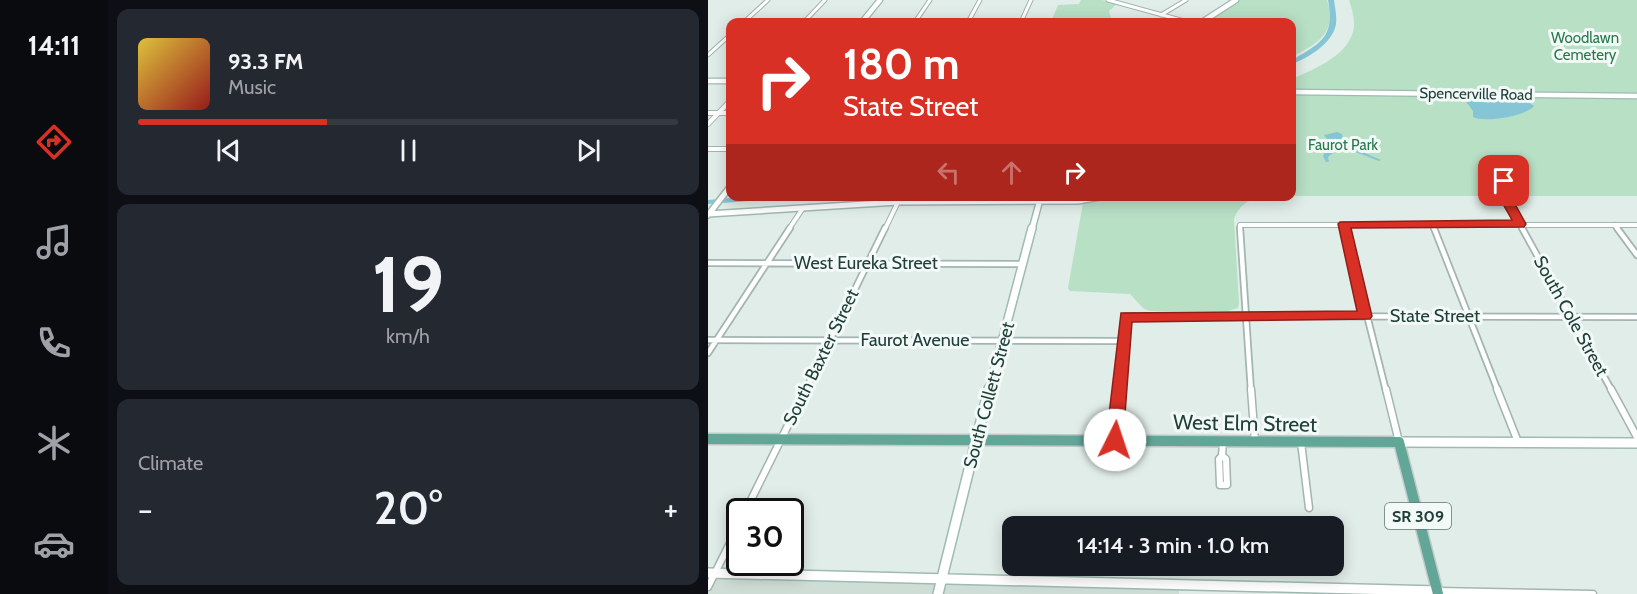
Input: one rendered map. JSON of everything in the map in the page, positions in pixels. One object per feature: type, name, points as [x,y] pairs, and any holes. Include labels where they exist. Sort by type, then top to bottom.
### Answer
[{"type":"main road","name":"West Elm Street","points":[[708,439],[1398,442]]},
{"type":"main road","name":"SR 309","points":[[1398,442],[1438,593]]},
{"type":"street","points":[[748,18],[768,0]]},
{"type":"street","points":[[808,18],[825,0]]},
{"type":"street","points":[[865,18],[880,0]]},
{"type":"street","points":[[918,18],[930,0]]},
{"type":"street","points":[[970,18],[980,0]]},
{"type":"street","points":[[1023,18],[1030,0]]},
{"type":"street","points":[[1108,0],[1173,18]]},
{"type":"street","points":[[1161,15],[1186,0]]},
{"type":"street","points":[[1208,18],[1236,0]]},
{"type":"street","points":[[708,55],[726,39]]},
{"type":"street","points":[[708,81],[726,81]]},
{"type":"street","name":"Spencerville Road","points":[[1296,92],[1637,96]]},
{"type":"street","points":[[708,124],[726,105]]},
{"type":"street","points":[[708,113],[726,113]]},
{"type":"street","points":[[708,148],[726,149]]},
{"type":"street","name":"South Cole Street","points":[[1504,195],[1503,179],[1486,165],[1488,181],[1504,195],[1637,437]]},
{"type":"street","points":[[710,213],[726,192]]},
{"type":"street","points":[[710,213],[945,201]]},
{"type":"street","name":"South Collett Street","points":[[938,594],[976,439],[1039,201]]},
{"type":"street","name":"South Baxter Street","points":[[752,498],[898,202]]},
{"type":"street","points":[[708,353],[803,208]]},
{"type":"street","points":[[1255,442],[1239,228],[1242,224],[1637,225]]},
{"type":"street","points":[[1344,224],[1398,442]]},
{"type":"street","points":[[1432,224],[1518,442]]},
{"type":"street","points":[[1614,225],[1637,255]]},
{"type":"street","name":"West Eureka Street","points":[[708,263],[1023,264]]},
{"type":"street","name":"State Street","points":[[1122,341],[1126,316],[1637,317]]},
{"type":"street","name":"Faurot Avenue","points":[[708,340],[1122,341]]},
{"type":"street","points":[[1115,440],[1122,341]]},
{"type":"street","points":[[1222,456],[1223,442]]},
{"type":"street","points":[[1301,442],[1309,508]]},
{"type":"street","name":"West Elm Street","points":[[1398,442],[1637,443]]},
{"type":"street","points":[[708,587],[712,573],[726,548]]},
{"type":"street","points":[[712,573],[1438,593],[1593,594]]},
{"type":"shaded area","points":[[708,573],[726,573],[726,576],[804,575],[1179,584],[1179,594],[708,594]]},
{"type":"green space","points":[[1081,0],[1102,0],[1117,4],[1109,11],[1111,18],[1053,18],[1058,5],[1079,4]]},
{"type":"green space","points":[[1239,0],[1327,0],[1329,12],[1327,29],[1323,36],[1296,55],[1296,18],[1211,18]]},
{"type":"green space","name":"Woodlawn Cemetery","points":[[1349,0],[1637,0],[1637,94],[1296,90],[1296,77],[1327,61],[1343,49],[1353,32],[1353,16]]},
{"type":"green space","name":"Faurot Park","points":[[1296,93],[1637,97],[1637,196],[1296,196]]},
{"type":"green space","points":[[1083,201],[1250,201],[1238,211],[1234,219],[1238,308],[1228,311],[1150,311],[1144,309],[1130,294],[1070,291],[1068,288]]},
{"type":"water","points":[[1464,99],[1523,99],[1534,106],[1523,113],[1495,119],[1479,119],[1473,117],[1473,111]]},
{"type":"water","points":[[1337,132],[1342,134],[1344,144],[1381,160],[1359,153],[1340,151],[1328,157],[1329,162],[1326,162],[1323,156],[1330,143],[1324,135]]},
{"type":"waterway","points":[[1296,60],[1320,45],[1331,32],[1333,23],[1331,0]]},
{"type":"waterway","points":[[708,202],[726,201]]},
{"type":"route","points":[[1115,440],[1126,316],[1365,316],[1344,224],[1520,224],[1504,195],[1504,181]]}]
